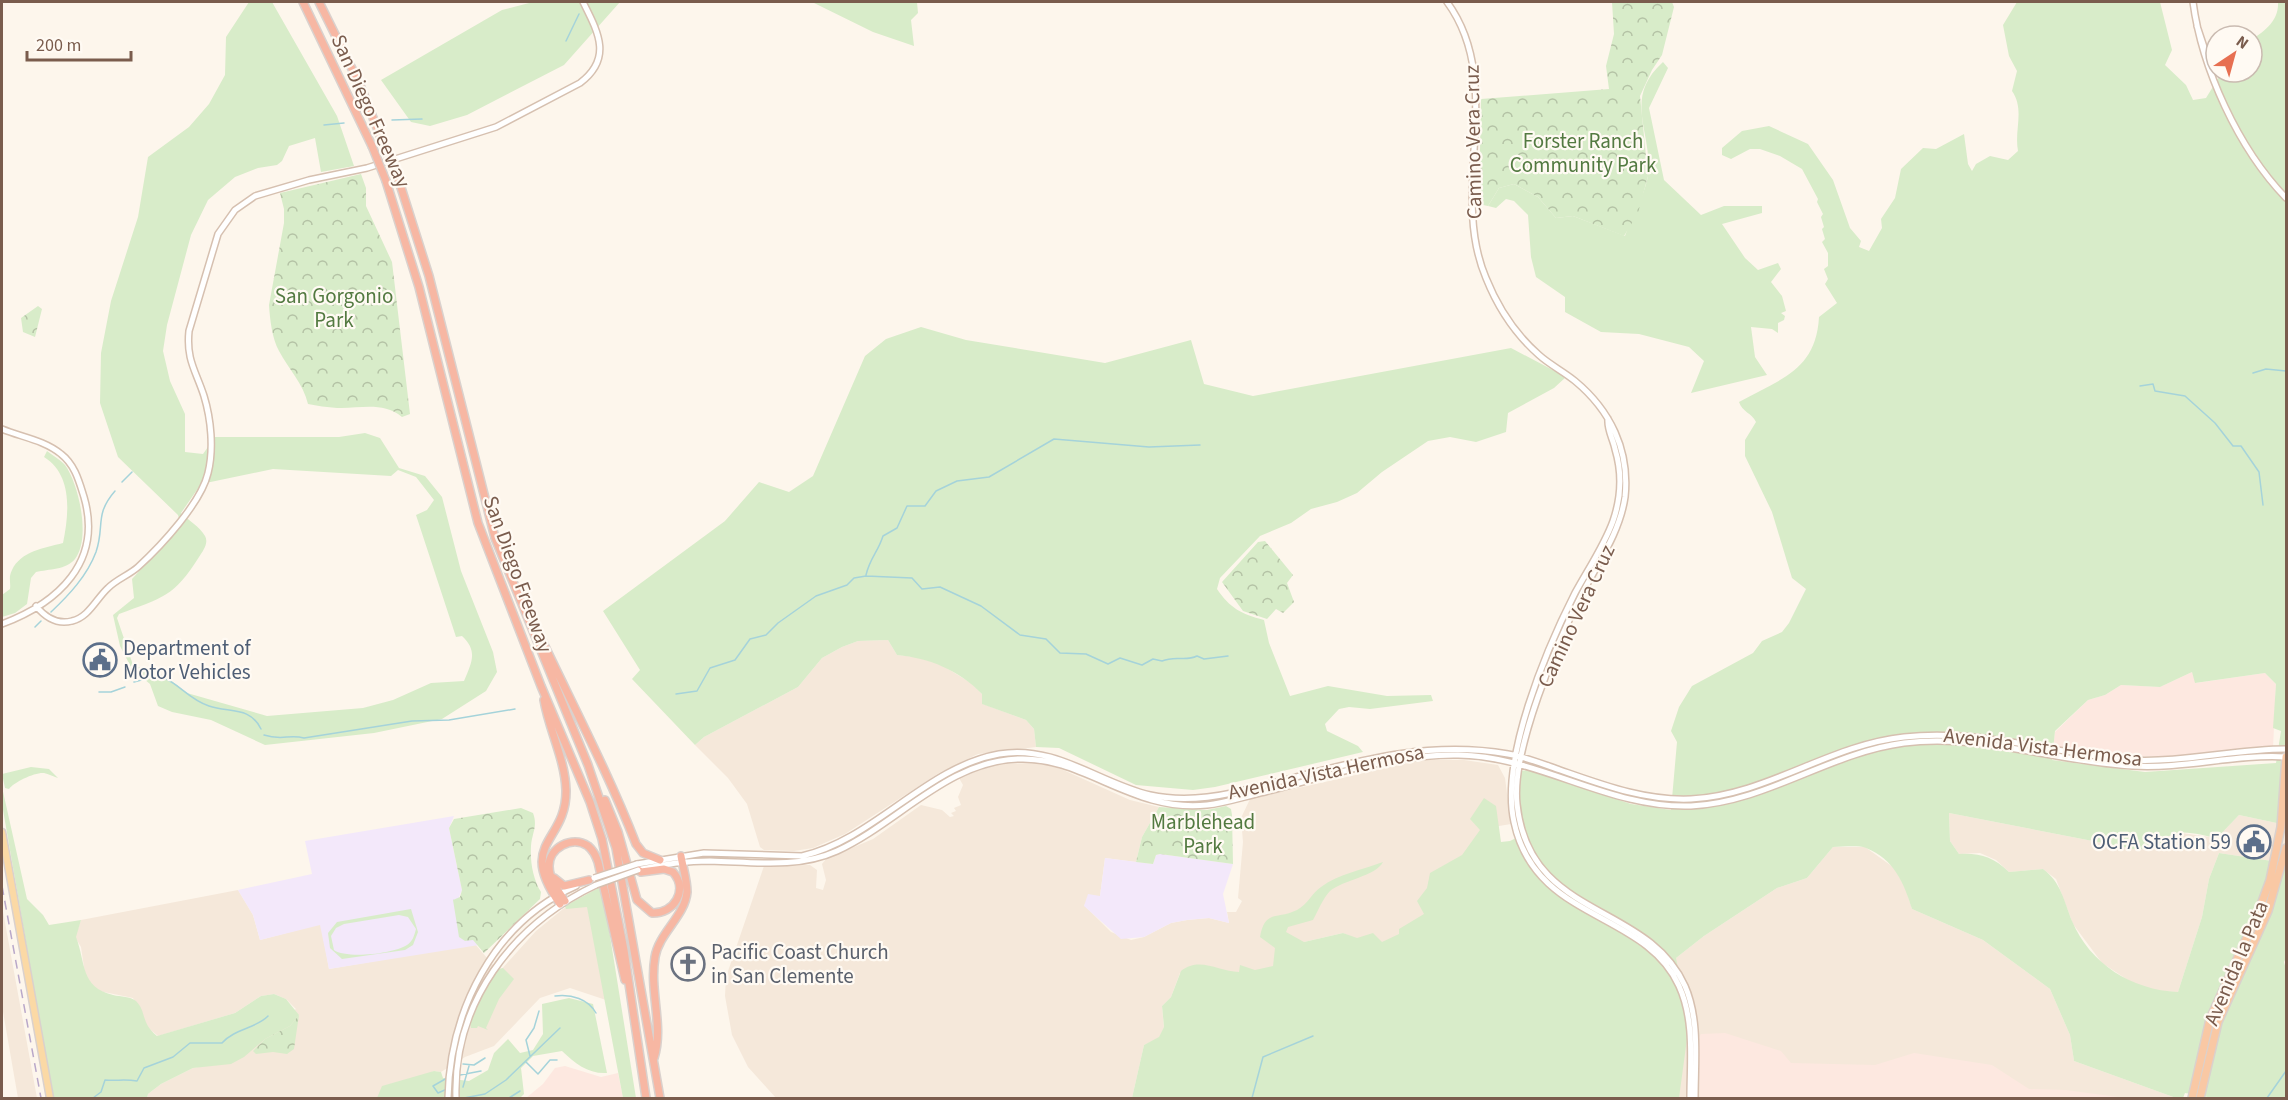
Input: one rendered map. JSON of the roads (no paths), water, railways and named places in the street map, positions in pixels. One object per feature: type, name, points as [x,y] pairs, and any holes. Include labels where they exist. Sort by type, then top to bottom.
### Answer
[{"type":"highway","name":"San Diego Freeway","points":[[303,2],[372,146],[386,181],[419,287],[478,523],[541,686],[590,802],[602,839],[614,894],[646,1098]]},
{"type":"highway","name":"San Diego Freeway","points":[[319,2],[360,85],[398,178],[429,276],[489,519],[588,765],[616,848],[660,1098]]},
{"type":"highway","points":[[514,583],[574,711],[610,779],[636,844],[643,853],[660,860]]},
{"type":"highway","points":[[541,686],[566,789],[563,810],[540,864],[546,883],[562,902]]},
{"type":"highway","name":"Avenida la Pata","points":[[2192,1098],[2210,1019],[2258,913],[2270,880],[2281,827],[2286,757]]},
{"type":"highway","points":[[588,765],[614,820],[637,900],[652,913],[664,912],[672,907],[678,898],[678,879],[673,872],[664,869],[641,872],[638,867]]},
{"type":"highway","points":[[557,895],[549,865],[552,855],[559,847],[580,843],[593,852],[605,889],[632,1008]]},
{"type":"highway","name":"Avenida la Pata","points":[[2200,1098],[2218,1022],[2268,911],[2286,848]]},
{"type":"highway","points":[[654,1060],[658,1045],[653,974],[655,957],[658,945],[687,894],[682,860]]},
{"type":"highway","points":[[551,876],[564,886],[593,881]]},
{"type":"main road","points":[[36,606],[42,614],[58,622],[80,618],[109,587],[138,567],[184,515],[204,487],[209,471],[209,416],[191,367],[188,339],[218,234],[235,210],[255,196],[275,189],[367,168],[496,127],[580,83],[590,75],[600,53],[598,33],[583,2]]},
{"type":"main road","name":"Camino Vera Cruz","points":[[1447,2],[1467,38],[1476,79],[1473,227],[1484,274],[1502,312],[1514,330],[1537,353],[1588,392],[1608,419],[1619,439],[1626,482],[1622,511],[1611,539],[1550,663],[1519,756],[1510,794],[1514,825],[1534,868],[1560,896],[1647,947],[1662,959],[1678,983],[1689,1023],[1690,1098]]},
{"type":"main road","points":[[2193,2],[2209,69],[2251,154],[2286,198]]},
{"type":"main road","points":[[2,429],[44,444],[68,460],[78,477],[87,509],[90,531],[82,562],[68,582],[36,606],[2,624]]},
{"type":"main road","name":"Avenida Vista Hermosa","points":[[638,867],[682,860],[704,853],[802,856],[814,853],[850,837],[959,768],[1000,753],[1046,755],[1136,790],[1179,799],[1204,798],[1232,793],[1395,753],[1426,748],[1480,749],[1519,756],[1615,789],[1641,795],[1691,799],[1745,790],[1871,742],[1927,734],[1966,736],[2133,760],[2254,749],[2286,749]]},
{"type":"main road","name":"Avenida Vista Hermosa","points":[[448,1098],[449,1070],[461,1015],[481,974],[513,932],[557,895],[660,860],[796,863],[816,859],[853,842],[964,772],[1000,760],[1023,758],[1047,761],[1135,796],[1166,804],[1193,806],[1227,801],[1395,760],[1426,755],[1483,756],[1517,763],[1632,800],[1690,806],[1744,797],[1871,749],[1928,741],[1966,742],[2101,764],[2150,767],[2254,756],[2286,757]]},
{"type":"main road","name":"Camino Vera Cruz","points":[[1517,763],[1517,804],[1521,828],[1537,862],[1556,885],[1577,901],[1653,944],[1672,964],[1682,981],[1689,997],[1694,1023],[1695,1098]]},
{"type":"main road","points":[[2,832],[50,1098]]},
{"type":"main road","name":"Avenida Vista Hermosa","points":[[456,1098],[457,1069],[469,1016],[494,967],[516,940],[562,902],[593,881]]},
{"type":"waterway","points":[[566,41],[579,14]]},
{"type":"waterway","points":[[392,120],[422,119]]},
{"type":"waterway","points":[[324,125],[344,123]]},
{"type":"waterway","points":[[2253,373],[2266,369],[2286,371]]},
{"type":"waterway","points":[[2140,386],[2153,384],[2155,391],[2185,396],[2215,423],[2233,446],[2241,446],[2259,472],[2263,505]]},
{"type":"waterway","points":[[866,575],[883,536],[897,528],[907,506],[925,506],[936,491],[957,481],[989,477],[1054,439],[1149,447],[1200,445]]},
{"type":"waterway","points":[[122,482],[132,472]]},
{"type":"waterway","points":[[51,612],[77,585],[88,569],[99,543],[104,507],[115,491]]},
{"type":"waterway","points":[[676,694],[697,691],[710,668],[735,660],[750,639],[766,635],[778,623],[816,596],[847,585],[854,578],[866,576],[912,578],[922,589],[940,587],[981,606],[1020,635],[1046,639],[1060,653],[1086,654],[1108,664],[1120,658],[1142,665],[1153,659],[1162,661],[1197,656],[1204,659],[1228,656]]},
{"type":"waterway","points":[[35,627],[41,621]]},
{"type":"waterway","points":[[162,677],[202,703],[245,713],[261,729]]},
{"type":"waterway","points":[[134,682],[145,679]]},
{"type":"waterway","points":[[99,692],[111,692],[125,687]]},
{"type":"waterway","points":[[264,735],[304,738],[412,721],[449,720],[515,709]]},
{"type":"waterway","points":[[555,996],[579,998],[589,1004],[596,1013]]},
{"type":"waterway","points":[[530,1056],[526,1040],[534,1028],[539,1011]]},
{"type":"waterway","points":[[93,1098],[101,1092],[105,1080],[137,1081],[144,1068],[173,1057],[190,1043],[222,1043],[268,1016]]},
{"type":"waterway","points":[[464,1098],[485,1094],[506,1080],[560,1028]]},
{"type":"waterway","points":[[1252,1098],[1263,1057],[1313,1036]]},
{"type":"waterway","points":[[463,1064],[474,1065],[485,1058]]},
{"type":"waterway","points":[[526,1062],[538,1074],[550,1060],[557,1060]]},
{"type":"waterway","points":[[463,1087],[469,1066]]},
{"type":"waterway","points":[[460,1075],[481,1071]]},
{"type":"waterway","points":[[2267,1098],[2286,1071]]},
{"type":"waterway","points":[[447,1078],[433,1086],[438,1093],[447,1089]]},
{"type":"waterway","points":[[509,1098],[520,1091]]},
{"type":"railway","points":[[2,886],[41,1098]]},
{"type":"place","name":"Department of Motor Vehicles","points":[[100,660]]},
{"type":"place","name":"OCFA Station 59","points":[[2254,842]]},
{"type":"place","name":"Pacific Coast Church in San Clemente","points":[[688,964]]},
{"type":"park label","name":"Forster Ranch Community Park","points":[[1583,153]]},
{"type":"park label","name":"San Gorgonio Park","points":[[334,308]]},
{"type":"park label","name":"Marblehead Park","points":[[1203,834]]}]
